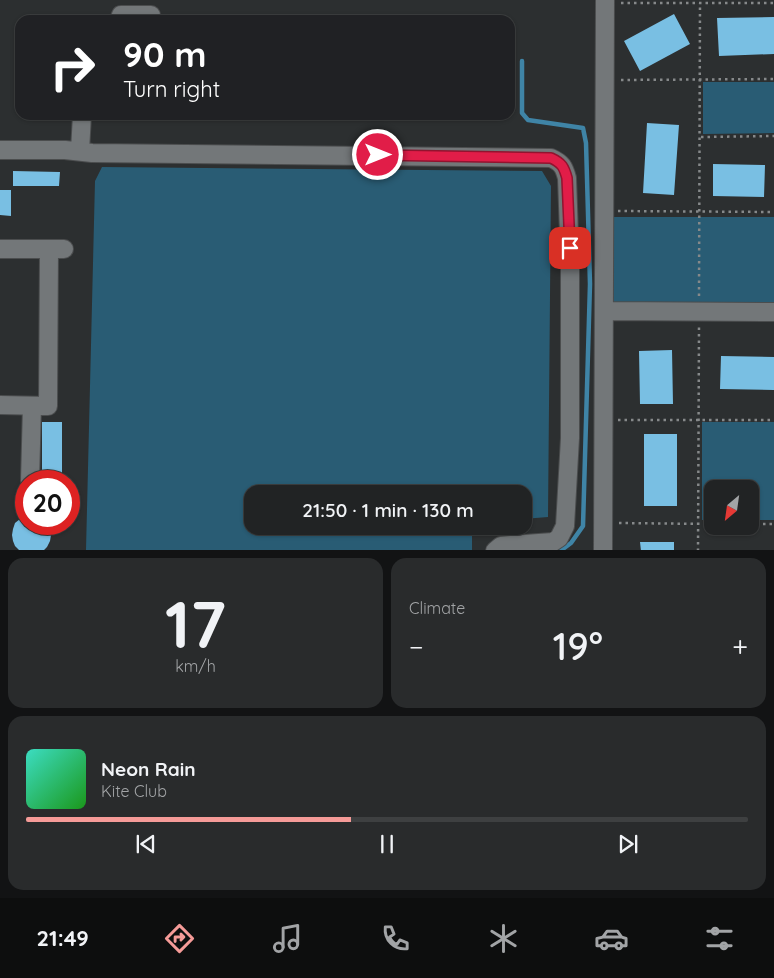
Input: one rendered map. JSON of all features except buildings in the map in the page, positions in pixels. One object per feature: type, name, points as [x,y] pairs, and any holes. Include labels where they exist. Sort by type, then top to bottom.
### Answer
[{"type":"street","points":[[604,550],[605,1]]},
{"type":"street","points":[[80,152],[82,120]]},
{"type":"street","points":[[0,150],[65,150],[92,153],[551,158],[559,161],[565,168],[567,178],[570,262],[570,438],[565,526],[559,538],[553,542],[501,546],[495,550]]},
{"type":"street","points":[[0,249],[56,249],[48,406],[0,405]]},
{"type":"street","points":[[604,311],[774,312]]},
{"type":"street","points":[[30,470],[32,406]]},
{"type":"path","points":[[605,1],[774,3]]},
{"type":"path","points":[[698,550],[700,3]]},
{"type":"path","points":[[605,80],[774,79]]},
{"type":"path","points":[[700,137],[774,136]]},
{"type":"path","points":[[605,211],[774,212]]},
{"type":"path","points":[[604,420],[774,420]]},
{"type":"path","points":[[604,523],[704,524]]},
{"type":"path","points":[[759,524],[774,524]]},
{"type":"shaded area","points":[[703,82],[774,82],[774,133],[703,134]]},
{"type":"shaded area","points":[[102,167],[542,171],[551,186],[548,517],[532,518],[532,485],[244,485],[244,535],[472,535],[472,550],[86,550],[95,181]]},
{"type":"shaded area","points":[[611,217],[774,217],[774,307],[612,307]]},
{"type":"shaded area","points":[[702,422],[774,422],[774,520],[759,520],[759,480],[704,480],[704,520],[702,520]]},
{"type":"waterway","points":[[522,61],[522,113],[528,120],[583,128],[586,143],[590,284],[583,526],[571,543],[561,550]]},
{"type":"route","points":[[378,155],[551,158],[559,161],[565,168],[567,178],[570,248]]}]
